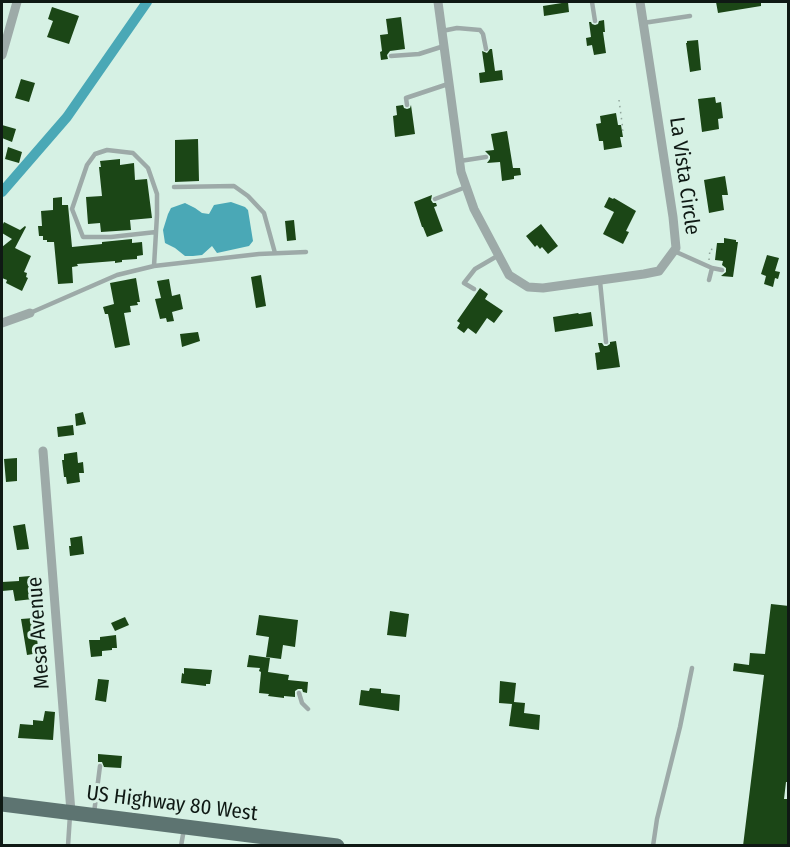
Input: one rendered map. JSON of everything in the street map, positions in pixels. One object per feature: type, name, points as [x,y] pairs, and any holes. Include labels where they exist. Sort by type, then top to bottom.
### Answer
[{"type":"main road","name":"US Highway 80 West","points":[[2,804],[337,846]]},
{"type":"street","points":[[2,55],[17,2]]},
{"type":"street","name":"La Vista Circle","points":[[438,2],[461,172],[474,209],[509,275],[528,287],[543,288],[659,271],[676,248],[640,2]]},
{"type":"street","points":[[2,323],[30,313]]},
{"type":"street","name":"Mesa Avenue","points":[[43,451],[71,812]]},
{"type":"lane","points":[[592,2],[595,21]]},
{"type":"lane","points":[[643,23],[690,16]]},
{"type":"lane","points":[[442,31],[457,28],[480,30],[486,49]]},
{"type":"lane","points":[[391,56],[419,54],[444,46]]},
{"type":"lane","points":[[406,105],[406,98],[449,84]]},
{"type":"lane","points":[[154,266],[156,232],[157,194],[148,168],[133,153],[106,150],[95,154],[87,165],[72,209],[82,237],[111,237],[156,232]]},
{"type":"lane","points":[[460,161],[486,157]]},
{"type":"lane","points":[[174,187],[234,186],[248,196],[264,213],[275,253]]},
{"type":"lane","points":[[435,199],[467,187]]},
{"type":"lane","points":[[674,251],[722,270]]},
{"type":"lane","points":[[30,313],[117,275],[154,266],[275,253],[306,252]]},
{"type":"lane","points":[[474,289],[464,283],[475,269],[499,255]]},
{"type":"lane","points":[[709,280],[710,267]]},
{"type":"lane","points":[[600,281],[606,342]]},
{"type":"lane","points":[[653,846],[657,819],[692,668]]},
{"type":"lane","points":[[299,693],[302,703],[308,709]]},
{"type":"lane","points":[[94,815],[100,766]]},
{"type":"lane","points":[[68,846],[71,812]]},
{"type":"lane","points":[[181,846],[185,826]]},
{"type":"path","points":[[619,100],[622,130]]},
{"type":"path","points":[[710,267],[710,249],[716,250]]},
{"type":"water","points":[[231,202],[248,210],[253,241],[249,246],[217,253],[212,246],[202,255],[185,256],[165,243],[163,230],[171,208],[185,203],[202,213],[209,214],[214,205]]},
{"type":"building","points":[[568,2],[569,12],[544,16],[543,6]]},
{"type":"building","points":[[716,2],[761,2],[761,6],[718,13]]},
{"type":"building","points":[[52,7],[79,16],[69,44],[47,37],[53,21],[48,19]]},
{"type":"building","points":[[401,17],[405,49],[390,51],[387,55],[388,59],[381,60],[380,35],[388,34],[386,19]]},
{"type":"building","points":[[604,20],[606,53],[594,55],[592,45],[587,46],[586,38],[591,37],[589,22],[595,25]]},
{"type":"building","points":[[698,40],[701,70],[690,72],[686,43]]},
{"type":"building","points":[[492,49],[495,71],[502,70],[503,80],[480,83],[479,73],[485,72],[482,51],[487,53]]},
{"type":"building","points":[[21,79],[35,83],[29,102],[15,98]]},
{"type":"building","points":[[715,97],[716,103],[721,102],[723,118],[718,119],[719,129],[702,132],[698,99]]},
{"type":"building","points":[[403,105],[407,109],[411,105],[415,134],[395,137],[393,116],[397,115],[396,106]]},
{"type":"building","points":[[616,113],[618,125],[621,125],[622,147],[604,150],[603,141],[599,141],[596,124],[601,123],[600,116]]},
{"type":"building","points":[[2,125],[16,129],[12,142],[2,138]]},
{"type":"building","points":[[507,131],[513,168],[520,168],[521,175],[502,181],[500,162],[487,163],[490,156],[485,151],[494,150],[491,134]]},
{"type":"building","points":[[198,139],[199,181],[175,182],[175,140]]},
{"type":"building","points":[[8,147],[22,152],[19,163],[5,159]]},
{"type":"building","points":[[120,159],[120,165],[134,163],[135,180],[147,179],[152,218],[130,220],[131,230],[101,232],[100,223],[88,224],[86,197],[102,196],[100,161]]},
{"type":"building","points":[[725,176],[728,195],[722,195],[724,210],[709,213],[704,180]]},
{"type":"building","points":[[432,195],[431,200],[436,203],[437,206],[434,207],[443,231],[427,237],[414,202]]},
{"type":"building","points":[[62,197],[62,205],[68,205],[72,247],[132,239],[132,243],[142,242],[143,255],[137,256],[137,259],[115,263],[115,261],[77,264],[78,266],[72,267],[73,283],[58,284],[54,242],[47,242],[43,240],[43,236],[39,236],[38,226],[42,226],[41,211],[53,210],[53,198]]},
{"type":"building","points":[[609,197],[636,211],[626,231],[629,232],[623,244],[603,234],[614,212],[604,207]]},
{"type":"building","points":[[294,220],[296,240],[287,241],[285,221]]},
{"type":"building","points":[[4,222],[20,230],[26,227],[15,248],[31,256],[24,272],[27,273],[28,278],[22,291],[6,283],[7,280],[2,278],[2,247],[12,239],[2,233]]},
{"type":"building","points":[[541,224],[558,246],[548,254],[542,247],[540,249],[537,245],[535,247],[526,236]]},
{"type":"building","points":[[724,238],[738,242],[733,277],[721,276],[726,272],[726,268],[722,265],[723,261],[715,260],[717,243],[724,243]]},
{"type":"building","points":[[767,255],[779,258],[775,271],[780,272],[778,279],[775,278],[773,287],[764,284],[766,276],[761,274]]},
{"type":"building","points":[[261,275],[266,306],[256,308],[251,277]]},
{"type":"building","points":[[136,278],[140,302],[137,302],[138,305],[130,306],[131,312],[124,313],[130,345],[115,348],[108,314],[105,314],[103,307],[114,304],[110,283]]},
{"type":"building","points":[[169,279],[172,296],[180,294],[183,309],[172,312],[174,321],[167,322],[166,318],[160,319],[155,299],[161,298],[157,281]]},
{"type":"building","points":[[480,288],[488,294],[485,299],[503,311],[494,323],[487,318],[476,334],[468,328],[464,333],[457,328],[460,323],[457,321]]},
{"type":"building","points":[[591,312],[593,326],[555,332],[553,317]]},
{"type":"building","points":[[198,332],[200,341],[182,347],[180,334]]},
{"type":"building","points":[[616,341],[620,367],[597,370],[595,353],[600,352],[598,343],[607,346],[610,342]]},
{"type":"building","points":[[83,412],[86,424],[76,426],[75,414]]},
{"type":"building","points":[[73,425],[74,435],[58,437],[57,427]]},
{"type":"building","points":[[77,452],[78,463],[83,462],[84,473],[79,473],[80,482],[67,484],[62,460],[64,460],[64,454]]},
{"type":"building","points":[[17,458],[17,481],[6,482],[4,459]]},
{"type":"building","points":[[25,524],[29,549],[17,550],[13,526]]},
{"type":"building","points":[[82,536],[84,554],[70,556],[70,538]]},
{"type":"building","points":[[30,576],[33,599],[15,601],[13,590],[2,591],[2,582],[19,581],[19,577]]},
{"type":"building","points":[[771,604],[789,606],[789,776],[784,799],[789,799],[789,845],[743,846],[764,675],[733,671],[734,663],[749,665],[750,653],[765,654]]},
{"type":"building","points":[[390,611],[409,614],[406,637],[387,635]]},
{"type":"building","points":[[259,615],[298,620],[295,647],[283,645],[281,659],[266,657],[269,637],[256,635]]},
{"type":"building","points":[[125,617],[129,625],[115,631],[111,623]]},
{"type":"building","points":[[34,618],[39,653],[27,655],[21,619]]},
{"type":"building","points":[[116,635],[117,648],[102,651],[102,656],[91,657],[89,640],[100,640],[100,637]]},
{"type":"building","points":[[249,655],[270,658],[268,672],[289,675],[288,680],[308,682],[307,693],[298,689],[295,691],[295,697],[284,696],[284,698],[259,693],[260,668],[247,667]]},
{"type":"building","points":[[184,668],[212,670],[210,684],[206,686],[181,683]]},
{"type":"building","points":[[98,679],[109,680],[106,702],[95,700]]},
{"type":"building","points":[[500,681],[516,683],[514,702],[525,703],[524,713],[540,715],[539,730],[509,726],[512,704],[499,703]]},
{"type":"building","points":[[370,688],[381,689],[381,693],[400,695],[399,711],[359,705],[361,690],[369,691]]},
{"type":"building","points":[[45,711],[55,712],[53,740],[18,738],[20,724],[33,725],[33,720],[43,721]]},
{"type":"building","points":[[98,754],[122,756],[121,768],[104,767],[102,762],[98,762]]},
{"type":"waterway","points":[[2,192],[67,117],[147,2]]}]
